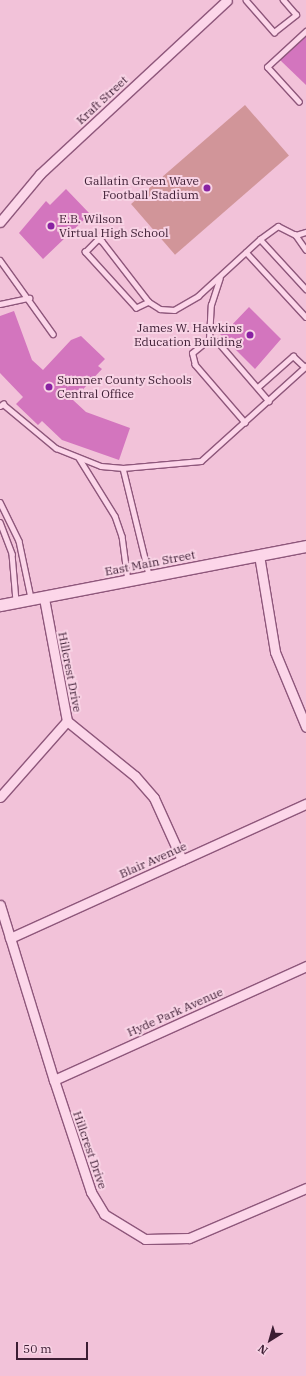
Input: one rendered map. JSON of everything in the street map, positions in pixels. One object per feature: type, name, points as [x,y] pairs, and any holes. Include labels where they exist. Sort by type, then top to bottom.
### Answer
[{"type":"street","name":"Kraft Street","points":[[0,222],[40,174],[227,0]]},
{"type":"street","name":"East Main Street","points":[[0,605],[44,598],[306,546]]},
{"type":"street","points":[[259,555],[275,652],[306,727]]},
{"type":"street","name":"Hillcrest Drive","points":[[0,798],[67,721],[44,598]]},
{"type":"street","points":[[67,721],[140,782],[154,798],[182,860]]},
{"type":"street","name":"Blair Avenue","points":[[10,938],[306,804]]},
{"type":"street","name":"Hillcrest Drive","points":[[0,904],[54,1080],[91,1192],[104,1214],[145,1239],[189,1238],[306,1188]]},
{"type":"street","name":"Hyde Park Avenue","points":[[54,1080],[306,966]]},
{"type":"lane","points":[[246,0],[274,32],[296,16],[283,0]]},
{"type":"lane","points":[[299,102],[267,67],[306,31]]},
{"type":"lane","points":[[149,302],[136,308],[85,252],[98,239],[102,241],[149,302],[160,309],[174,310],[198,296],[260,239],[278,226],[295,234],[306,250]]},
{"type":"lane","points":[[295,234],[306,232]]},
{"type":"lane","points":[[260,239],[306,289]]},
{"type":"lane","points":[[246,252],[306,317]]},
{"type":"lane","points":[[0,260],[29,298],[53,334]]},
{"type":"lane","points":[[223,274],[211,305],[209,339],[192,353],[195,365],[245,423]]},
{"type":"lane","points":[[0,304],[29,298]]},
{"type":"lane","points":[[209,339],[218,342],[269,401]]},
{"type":"lane","points":[[0,406],[3,404],[56,448],[79,458],[123,468],[201,461],[245,423],[305,367],[293,356],[258,388]]},
{"type":"lane","points":[[79,458],[115,516],[122,536],[128,581]]},
{"type":"lane","points":[[123,468],[149,577]]},
{"type":"lane","points":[[0,502],[19,541],[32,600]]},
{"type":"lane","points":[[0,522],[12,554],[16,602]]},
{"type":"shaded area","points":[[245,105],[289,156],[175,255],[131,204]]},
{"type":"building","points":[[306,36],[306,85],[280,60]]},
{"type":"building","name":"E.B. Wilson Virtual High School","points":[[66,189],[90,214],[43,259],[19,233],[46,201],[50,205]]},
{"type":"building","name":"James W. Hawkins Education Building","points":[[249,307],[281,339],[255,369],[218,332],[226,325],[229,328]]},
{"type":"building","name":"Sumner County Schools Central Office","points":[[14,311],[32,360],[43,370],[71,340],[81,336],[105,359],[98,366],[102,369],[73,400],[86,412],[130,428],[119,460],[62,440],[42,421],[38,425],[16,404],[23,397],[0,373],[0,316]]},
{"type":"place","name":"Gallatin Green Wave Football Stadium","points":[[207,188]]},
{"type":"place","name":"E.B. Wilson Virtual High School","points":[[51,226]]},
{"type":"place","name":"James W. Hawkins Education Building","points":[[250,335]]},
{"type":"place","name":"Sumner County Schools Central Office","points":[[49,387]]}]
